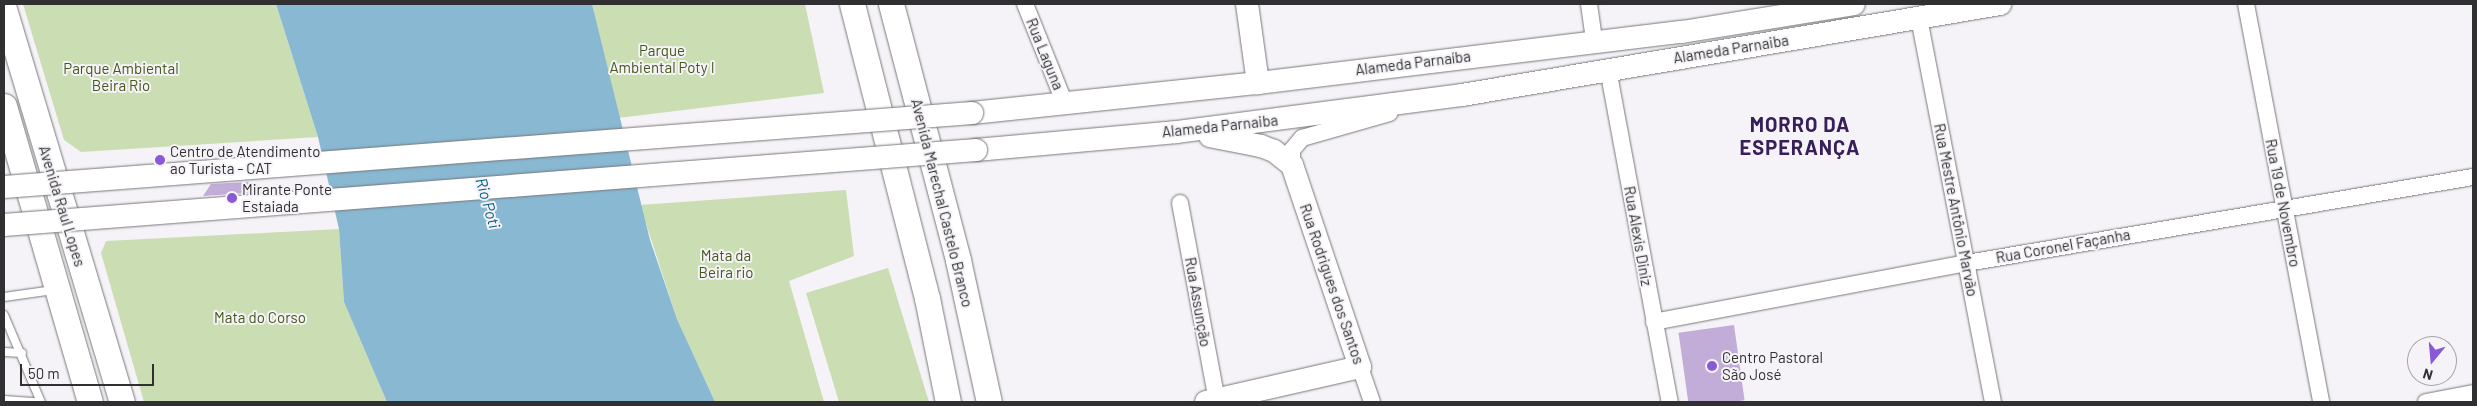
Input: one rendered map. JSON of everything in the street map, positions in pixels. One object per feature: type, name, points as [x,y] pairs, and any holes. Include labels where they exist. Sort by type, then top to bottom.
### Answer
[{"type":"main road","points":[[852,4],[911,235],[948,402]]},
{"type":"main road","name":"Avenida Marechal Castelo Branco","points":[[891,4],[950,227],[989,402]]},
{"type":"main road","points":[[1247,4],[1258,83]]},
{"type":"main road","name":"Alameda Parnaíba","points":[[4,187],[972,114],[1258,83],[1594,40],[1682,32],[1854,4]]},
{"type":"main road","name":"Alameda Parnaiba","points":[[4,226],[976,150],[1177,132],[1462,94],[2000,4]]},
{"type":"main road","name":"Avenida Raul Lopes","points":[[4,9],[122,402]]},
{"type":"main road","name":"Avenida Raul Lopes","points":[[4,106],[86,397]]},
{"type":"main road","points":[[1177,132],[1261,146],[1274,151],[1292,165]]},
{"type":"main road","name":"Rua Rodrigues dos Santos","points":[[1292,165],[1360,367]]},
{"type":"main road","points":[[911,235],[950,227]]},
{"type":"main road","points":[[1211,401],[1360,367]]},
{"type":"street","name":"Rua Laguna","points":[[1025,4],[1065,104]]},
{"type":"street","points":[[1589,4],[1594,40]]},
{"type":"street","name":"Rua 19 de Novembro","points":[[2246,4],[2283,209],[2321,402]]},
{"type":"street","name":"Rua Mestre Antônio Marvão","points":[[1919,18],[1993,402]]},
{"type":"street","name":"Rua Alexis Diniz","points":[[1608,70],[1670,402]]},
{"type":"street","name":"Alameda Parnaiba","points":[[1292,165],[1292,150],[1302,138],[1462,94]]},
{"type":"street","name":"Rua Coronel Façanha","points":[[1654,322],[1967,263],[2473,177]]},
{"type":"street","name":"Rua Assunção","points":[[1180,203],[1211,401]]},
{"type":"street","name":"Rua Rodrigues dos Santos","points":[[1360,367],[1372,402]]},
{"type":"street","points":[[2426,402],[2473,393]]},
{"type":"lane","points":[[4,297],[56,289]]},
{"type":"lane","points":[[4,315],[22,353],[41,402]]},
{"type":"lane","points":[[4,352],[22,353]]},
{"type":"lane","points":[[4,400],[36,402]]},
{"type":"green space","name":"Parque Ambiental Beira Rio","points":[[23,4],[276,4],[318,137],[81,152],[64,140]]},
{"type":"green space","name":"Parque Ambiental Poty I","points":[[592,4],[805,4],[824,93],[618,118]]},
{"type":"green space","name":"Mata da Beira rio","points":[[846,190],[854,256],[789,281],[824,402],[715,402],[677,319],[640,205]]},
{"type":"green space","name":"Mata do Corso","points":[[339,229],[344,302],[387,402],[144,402],[101,253],[106,241]]},
{"type":"green space","points":[[888,268],[929,402],[839,402],[806,293]]},
{"type":"water","name":"Rio Poti","points":[[276,4],[592,4],[650,240],[677,319],[715,402],[387,402],[344,302],[339,229],[318,137]]},
{"type":"building","points":[[248,182],[261,192],[203,196],[211,184]]},
{"type":"building","name":"Centro Pastoral São José","points":[[1734,325],[1745,400],[1688,402],[1679,333]]},
{"type":"place","name":"Centro de Atendimento ao Turista - CAT","points":[[160,160]]},
{"type":"place","name":"Mirante Ponte Estaiada","points":[[232,198]]},
{"type":"place","name":"Centro Pastoral São José","points":[[1712,366]]},
{"type":"district","name":"MORRO DA ESPERANÇA","points":[[1800,136]]}]
